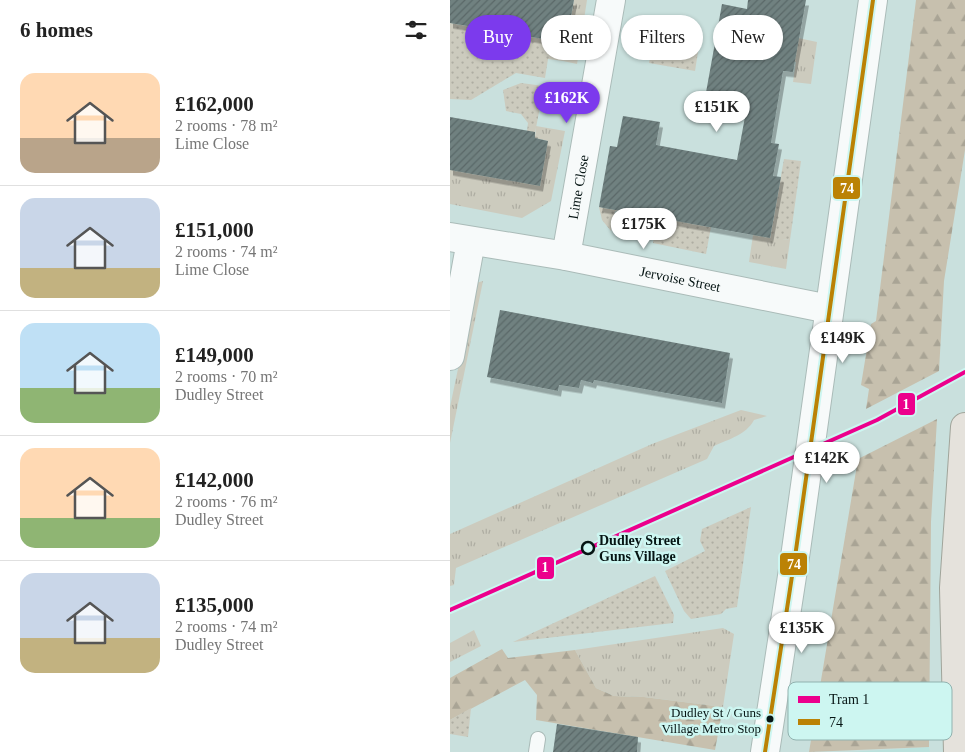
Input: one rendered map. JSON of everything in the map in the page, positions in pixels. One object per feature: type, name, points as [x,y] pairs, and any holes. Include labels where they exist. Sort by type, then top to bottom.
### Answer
[{"type":"highway","points":[[958,752],[954,588],[965,427]]},
{"type":"street","name":"Lime Close","points":[[566,256],[611,0]]},
{"type":"street","points":[[765,752],[796,550],[873,0]]},
{"type":"street","name":"Jervoise Street","points":[[450,356],[460,240],[566,256],[830,308]]},
{"type":"shaded area","points":[[929,747],[930,752],[849,752]]},
{"type":"green space","points":[[574,0],[587,0],[585,15],[571,15]]},
{"type":"green space","points":[[916,0],[965,0],[965,150],[944,281],[939,371],[866,409],[869,389],[861,385],[871,324],[876,321]]},
{"type":"green space","points":[[450,23],[465,26],[465,60],[531,60],[531,37],[541,39],[541,60],[548,60],[545,78],[516,73],[471,100],[450,99]]},
{"type":"green space","points":[[789,36],[817,42],[811,84],[793,82],[796,62],[786,60]]},
{"type":"green space","points":[[563,60],[578,60],[577,64]]},
{"type":"green space","points":[[649,60],[697,60],[695,71],[649,63]]},
{"type":"green space","points":[[521,83],[544,86],[535,133],[527,131],[528,123],[521,114],[506,111],[503,90]]},
{"type":"green space","points":[[536,126],[565,131],[551,201],[522,218],[450,204],[450,170],[548,141],[535,138]]},
{"type":"green space","points":[[784,159],[801,161],[790,240],[770,238]]},
{"type":"green space","points":[[599,207],[711,227],[706,254],[653,243],[657,219],[615,211],[611,231],[602,220]]},
{"type":"green space","points":[[753,235],[790,240],[786,269],[749,262]]},
{"type":"green space","points":[[483,281],[450,443],[450,407],[476,283]]},
{"type":"green space","points":[[741,410],[767,416],[754,420],[742,433],[714,446],[707,459],[456,568],[454,585],[450,586],[450,534],[652,444]]},
{"type":"green space","points":[[937,419],[931,522],[930,682],[821,682],[858,459]]},
{"type":"green space","points":[[751,507],[737,607],[726,609],[721,614],[691,619],[684,611],[665,571],[705,551],[700,541],[702,529]]},
{"type":"green space","points":[[655,576],[674,615],[673,623],[513,642]]},
{"type":"green space","points":[[723,628],[734,634],[723,707],[644,697],[614,696],[596,688],[575,650]]},
{"type":"green space","points":[[474,630],[481,646],[450,662],[450,643]]},
{"type":"green space","points":[[502,649],[508,658],[575,650],[596,688],[614,696],[644,697],[723,707],[715,750],[536,720],[537,695],[525,680],[450,720],[450,678]]},
{"type":"green space","points":[[471,708],[468,737],[450,734],[450,720]]},
{"type":"green space","points":[[811,740],[929,740],[929,747],[809,752]]},
{"type":"building","points":[[450,0],[574,0],[571,15],[541,15],[541,39],[531,37],[531,15],[465,15],[465,26],[450,23]]},
{"type":"building","points":[[748,0],[806,0],[793,72],[783,71],[771,143],[779,144],[773,176],[781,177],[770,238],[599,207],[610,146],[617,147],[623,116],[660,122],[656,145],[737,160],[747,106],[705,98],[713,54],[713,60],[783,60],[783,15],[720,15],[722,4],[747,9]]},
{"type":"building","points":[[450,117],[535,132],[535,138],[548,141],[540,186],[450,170]]},
{"type":"building","points":[[500,310],[730,353],[722,403],[594,380],[593,383],[581,380],[579,388],[559,385],[558,391],[487,377]]},
{"type":"building","points":[[557,724],[638,737],[637,752],[553,752]]},
{"type":"tram line","name":"1","points":[[450,610],[877,420],[965,372]]},
{"type":"transit line","name":"74","points":[[765,752],[796,550],[873,0]]},
{"type":"place","name":"Dudley Street Guns Village","points":[[588,548]]},
{"type":"place","name":"Dudley St / Guns Village Metro Stop","points":[[770,719]]}]
